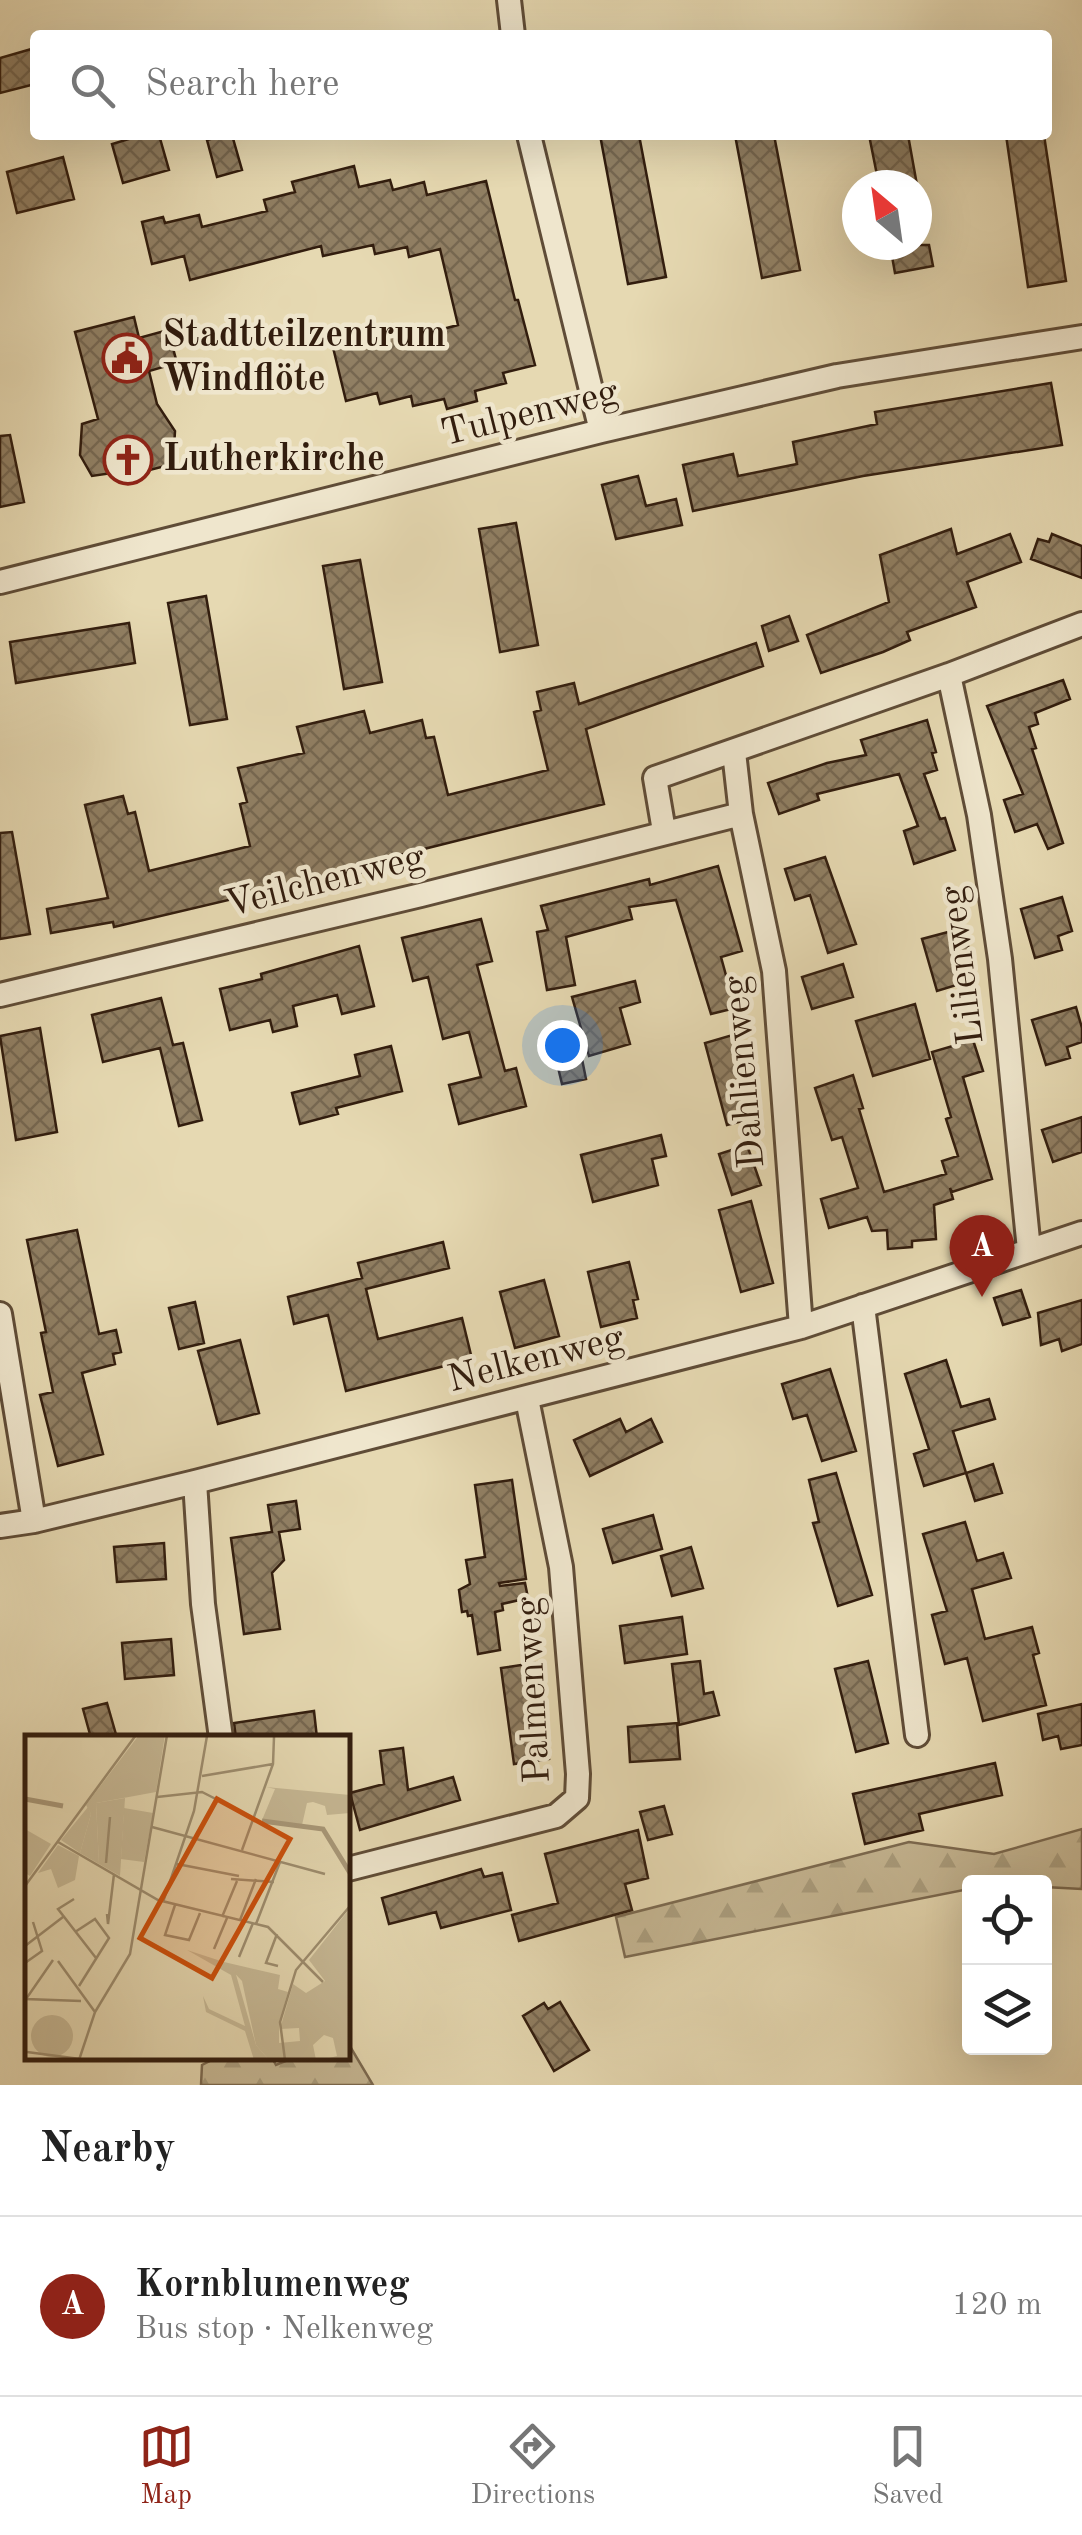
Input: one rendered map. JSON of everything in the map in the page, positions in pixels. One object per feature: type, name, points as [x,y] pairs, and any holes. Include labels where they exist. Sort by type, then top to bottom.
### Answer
[{"type":"street","points":[[509,0],[512,30]]},
{"type":"street","points":[[530,140],[601,431]]},
{"type":"street","name":"Tulpenweg","points":[[0,582],[837,376],[1082,337]]},
{"type":"street","points":[[664,831],[654,778],[1082,624]]},
{"type":"street","name":"Lilienweg","points":[[949,675],[980,815],[1000,959],[1029,1250]]},
{"type":"street","points":[[734,752],[741,814]]},
{"type":"street","name":"Veilchenweg","points":[[0,996],[741,814]]},
{"type":"street","name":"Dahlienweg","points":[[741,814],[774,971],[802,1327]]},
{"type":"street","name":"Nelkenweg","points":[[0,1526],[34,1522],[802,1327],[1082,1233]]},
{"type":"street","points":[[863,1306],[917,1735]]},
{"type":"street","points":[[0,1314],[34,1522]]},
{"type":"street","name":"Palmenweg","points":[[350,1868],[556,1816],[577,1798],[561,1567],[527,1399]]},
{"type":"street","points":[[195,1482],[203,1604],[221,1735]]},
{"type":"green space","points":[[1082,1829],[1082,1889],[1052,1887],[1052,1875],[962,1875],[962,1890],[625,1957],[616,1917],[909,1842],[994,1854]]},
{"type":"green space","points":[[350,2046],[373,2085],[201,2085],[202,2065],[212,2060],[273,2060],[276,2065],[288,2060],[350,2060]]},
{"type":"building","points":[[30,49],[30,85],[0,93],[0,58]]},
{"type":"building","points":[[160,140],[169,170],[123,183],[112,144]]},
{"type":"building","points":[[207,140],[233,140],[242,170],[217,177]]},
{"type":"building","points":[[601,140],[640,140],[666,277],[628,284]]},
{"type":"building","points":[[736,140],[775,140],[800,270],[762,278]]},
{"type":"building","points":[[870,140],[909,140],[914,170],[876,170]]},
{"type":"building","points":[[1007,140],[1045,140],[1066,281],[1028,287]]},
{"type":"building","points":[[63,157],[74,199],[17,213],[7,172]]},
{"type":"building","points":[[354,166],[359,187],[390,180],[393,190],[424,182],[427,195],[486,181],[535,365],[503,373],[506,383],[475,391],[477,401],[447,409],[444,399],[413,406],[411,396],[380,404],[377,393],[346,401],[330,335],[361,328],[363,339],[394,331],[397,341],[458,325],[440,249],[409,257],[407,247],[375,254],[373,245],[323,256],[321,246],[190,280],[184,256],[152,264],[142,222],[163,217],[165,223],[199,215],[202,227],[267,211],[264,200],[295,192],[292,182]]},
{"type":"building","points":[[893,260],[932,260],[933,266],[895,273]]},
{"type":"building","points":[[134,317],[139,338],[168,330],[177,363],[149,371],[157,404],[175,431],[173,464],[92,476],[80,455],[82,424],[98,419],[75,332]]},
{"type":"building","points":[[1051,383],[1062,445],[863,476],[693,511],[683,465],[733,454],[738,476],[797,464],[793,442],[877,424],[875,412]]},
{"type":"building","points":[[10,435],[24,502],[0,507],[0,436]]},
{"type":"building","points":[[638,476],[646,506],[676,499],[682,525],[616,539],[602,485]]},
{"type":"building","points":[[516,523],[538,645],[500,652],[479,529]]},
{"type":"building","points":[[951,529],[957,554],[1010,534],[1021,562],[967,582],[976,607],[907,632],[910,640],[883,652],[821,673],[807,635],[889,602],[880,555]]},
{"type":"building","points":[[1052,534],[1082,546],[1082,578],[1031,559],[1038,539],[1049,542]]},
{"type":"building","points":[[360,560],[382,682],[344,689],[323,566]]},
{"type":"building","points":[[206,596],[227,719],[190,725],[168,603]]},
{"type":"building","points":[[789,616],[798,641],[769,651],[762,626]]},
{"type":"building","points":[[129,623],[135,663],[16,683],[10,642]]},
{"type":"building","points":[[756,643],[763,666],[586,729],[604,804],[400,855],[402,862],[336,883],[334,875],[114,927],[113,922],[51,933],[47,909],[108,898],[85,805],[123,796],[128,814],[135,812],[149,871],[250,846],[240,804],[247,802],[238,768],[304,753],[297,727],[364,711],[370,733],[422,720],[426,738],[434,737],[448,795],[548,770],[534,712],[541,710],[537,692],[574,683],[579,704]]},
{"type":"building","points":[[1063,680],[1070,699],[1035,713],[1038,724],[1029,727],[1036,748],[1032,749],[1063,843],[1048,849],[1037,824],[1015,832],[1004,800],[1023,794],[987,706]]},
{"type":"building","points":[[927,720],[937,770],[924,774],[955,850],[914,864],[904,831],[918,826],[899,774],[817,794],[819,800],[779,814],[768,783],[827,763],[866,755],[861,740]]},
{"type":"building","points":[[12,832],[30,934],[0,939],[0,833]]},
{"type":"building","points":[[825,857],[856,944],[828,953],[810,895],[795,900],[785,869]]},
{"type":"building","points":[[718,866],[742,951],[721,957],[735,1008],[711,1014],[676,900],[629,907],[632,919],[566,937],[575,985],[547,990],[537,932],[548,930],[541,906],[649,879],[650,885]]},
{"type":"building","points":[[1062,897],[1072,931],[1058,936],[1062,950],[1035,958],[1021,909]]},
{"type":"building","points":[[481,919],[492,961],[477,965],[505,1071],[516,1068],[526,1106],[459,1124],[449,1085],[481,1077],[469,1032],[443,1039],[428,977],[413,981],[402,938]]},
{"type":"building","points":[[963,928],[973,963],[968,964],[973,980],[937,991],[922,939]]},
{"type":"building","points":[[359,946],[374,1006],[342,1014],[337,995],[293,1006],[297,1026],[273,1032],[270,1020],[230,1030],[220,989]]},
{"type":"building","points":[[843,964],[853,997],[812,1009],[802,977]]},
{"type":"building","points":[[635,981],[640,1002],[620,1008],[630,1044],[589,1056],[572,997]]},
{"type":"building","points":[[161,998],[173,1045],[183,1043],[202,1120],[179,1126],[160,1048],[103,1062],[92,1015]]},
{"type":"building","points":[[915,1004],[930,1059],[873,1076],[856,1021]]},
{"type":"building","points":[[1076,1007],[1082,1042],[1067,1047],[1070,1058],[1046,1065],[1032,1020]]},
{"type":"building","points":[[40,1028],[57,1132],[16,1140],[0,1036]]},
{"type":"building","points":[[736,1034],[758,1117],[727,1125],[705,1043]]},
{"type":"building","points":[[973,1040],[983,1071],[963,1077],[992,1179],[952,1192],[950,1188],[953,1199],[934,1205],[936,1239],[912,1241],[912,1247],[888,1249],[887,1230],[872,1231],[867,1217],[829,1228],[821,1199],[858,1188],[842,1137],[832,1140],[815,1088],[853,1075],[884,1192],[946,1174],[942,1161],[958,1156],[932,1052]]},
{"type":"building","points":[[391,1046],[402,1091],[336,1108],[338,1114],[300,1124],[292,1093],[360,1076],[355,1055]]},
{"type":"building","points":[[581,1054],[586,1079],[562,1084],[556,1059]]},
{"type":"building","points":[[1082,1117],[1082,1152],[1053,1162],[1042,1130]]},
{"type":"building","points":[[661,1135],[666,1156],[652,1159],[658,1185],[593,1202],[581,1155]]},
{"type":"building","points":[[747,1145],[761,1185],[732,1195],[719,1154]]},
{"type":"building","points":[[751,1201],[773,1283],[741,1292],[719,1210]]},
{"type":"building","points":[[77,1230],[99,1334],[116,1330],[121,1352],[113,1354],[115,1364],[82,1373],[103,1454],[58,1466],[40,1395],[53,1392],[41,1333],[46,1332],[27,1240]]},
{"type":"building","points":[[443,1242],[449,1268],[366,1289],[378,1339],[462,1318],[472,1359],[346,1391],[328,1315],[294,1324],[288,1297],[362,1278],[358,1263]]},
{"type":"building","points":[[629,1262],[638,1299],[633,1300],[637,1318],[601,1327],[588,1272]]},
{"type":"building","points":[[544,1280],[559,1336],[515,1348],[500,1292]]},
{"type":"building","points":[[1021,1290],[1030,1317],[1003,1325],[994,1298]]},
{"type":"building","points":[[1082,1300],[1082,1344],[1062,1351],[1059,1339],[1041,1345],[1038,1313]]},
{"type":"building","points":[[195,1302],[204,1343],[179,1349],[169,1308]]},
{"type":"building","points":[[240,1340],[259,1413],[218,1424],[198,1351]]},
{"type":"building","points":[[946,1360],[961,1407],[989,1399],[995,1419],[953,1431],[966,1473],[924,1486],[914,1454],[929,1449],[905,1374]]},
{"type":"building","points":[[830,1369],[856,1451],[822,1461],[807,1415],[793,1419],[782,1384]]},
{"type":"building","points":[[620,1419],[626,1432],[651,1419],[662,1442],[590,1476],[574,1440]]},
{"type":"building","points":[[993,1464],[1002,1493],[975,1501],[966,1473]]},
{"type":"building","points":[[836,1473],[872,1595],[838,1606],[813,1523],[819,1522],[809,1480]]},
{"type":"building","points":[[512,1480],[526,1579],[499,1583],[525,1583],[528,1598],[502,1604],[503,1610],[495,1612],[500,1650],[478,1654],[472,1615],[462,1612],[459,1590],[470,1584],[466,1560],[485,1557],[475,1485]]},
{"type":"building","points":[[296,1501],[300,1529],[279,1532],[284,1560],[272,1573],[280,1629],[244,1634],[231,1538],[272,1532],[268,1505]]},
{"type":"building","points":[[653,1515],[662,1549],[613,1563],[603,1529]]},
{"type":"building","points":[[965,1522],[977,1561],[1003,1553],[1011,1578],[972,1589],[985,1639],[1032,1627],[1039,1653],[1033,1655],[1046,1705],[983,1721],[967,1658],[945,1664],[932,1615],[947,1611],[923,1534]]},
{"type":"building","points":[[164,1543],[166,1579],[117,1582],[114,1547]]},
{"type":"building","points":[[691,1547],[703,1588],[672,1596],[661,1556]]},
{"type":"building","points":[[682,1617],[687,1654],[625,1663],[620,1626]]},
{"type":"building","points":[[171,1639],[174,1675],[125,1679],[122,1643]]},
{"type":"building","points":[[700,1661],[704,1694],[713,1692],[719,1715],[679,1725],[672,1664]]},
{"type":"building","points":[[868,1661],[888,1743],[856,1752],[835,1669]]},
{"type":"building","points":[[535,1663],[549,1759],[514,1764],[501,1668]]},
{"type":"building","points":[[107,1703],[116,1735],[90,1735],[83,1709]]},
{"type":"building","points":[[1082,1704],[1082,1745],[1061,1749],[1058,1736],[1043,1740],[1038,1714]]},
{"type":"building","points":[[314,1711],[317,1735],[236,1735],[234,1723]]},
{"type":"building","points":[[677,1723],[680,1759],[630,1762],[628,1727]]},
{"type":"building","points":[[403,1748],[408,1790],[453,1777],[460,1800],[360,1830],[350,1793],[384,1784],[380,1751]]},
{"type":"building","points":[[995,1763],[1002,1795],[919,1814],[923,1830],[865,1844],[853,1794]]},
{"type":"building","points":[[664,1806],[672,1834],[648,1840],[640,1812]]},
{"type":"building","points":[[638,1830],[648,1878],[625,1884],[632,1910],[519,1941],[512,1915],[558,1903],[545,1854]]},
{"type":"building","points":[[481,1869],[484,1877],[502,1873],[511,1910],[441,1928],[436,1912],[389,1924],[382,1898]]},
{"type":"building","points":[[560,2002],[589,2050],[554,2071],[523,2016],[544,2003],[548,2009]]},
{"type":"place","name":"Stadtteilzentrum Windflöte","points":[[127,358]]},
{"type":"place","name":"Lutherkirche","points":[[128,460]]},
{"type":"place","name":"Kornblumenweg","points":[[982,1297]]}]
